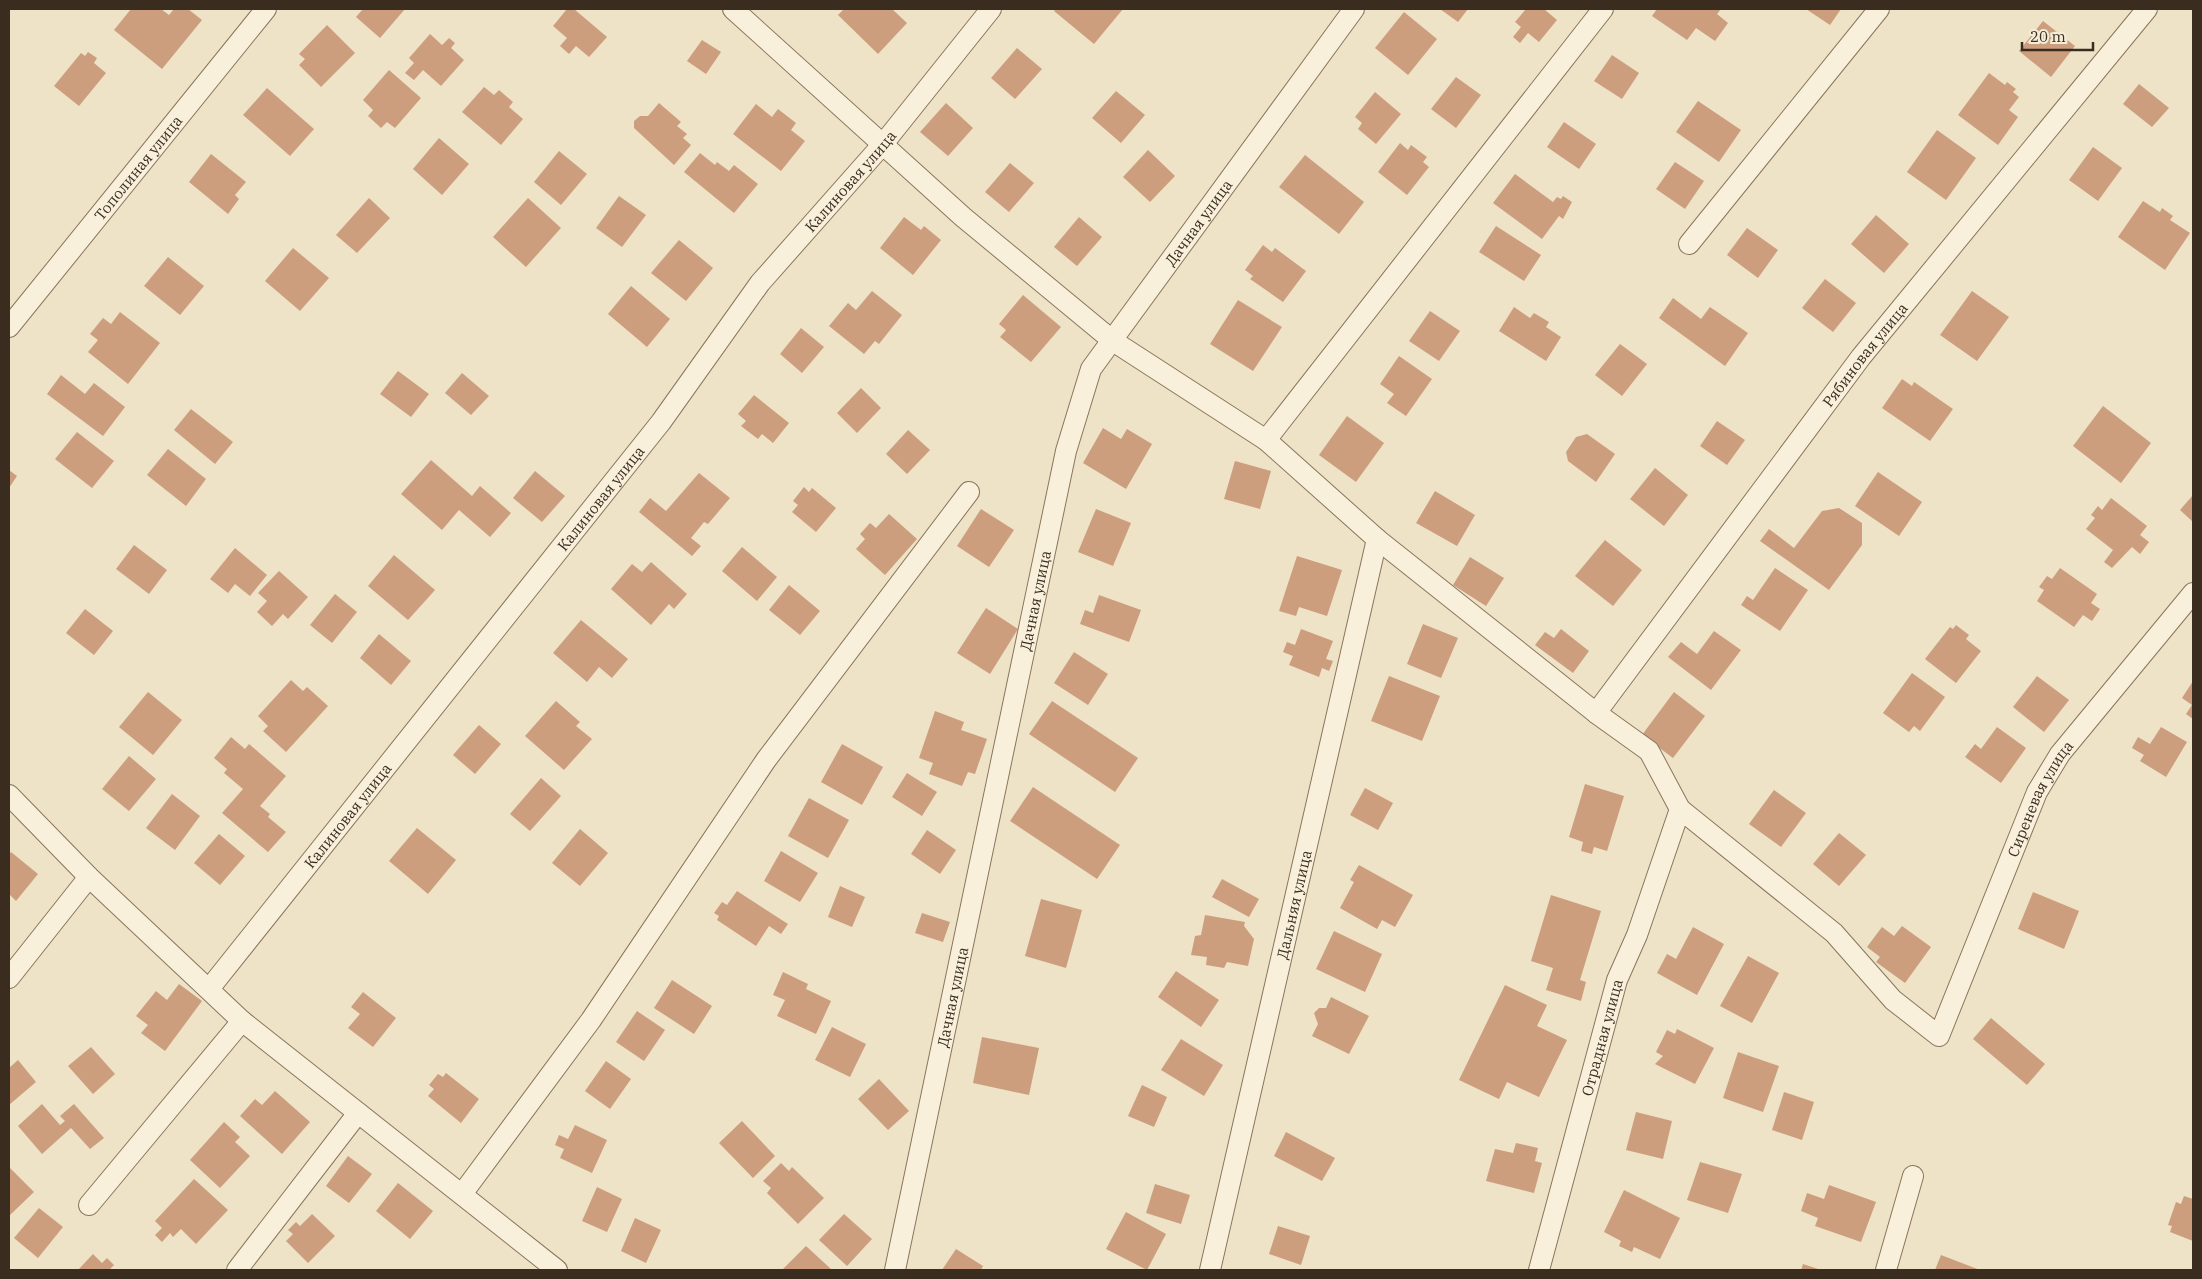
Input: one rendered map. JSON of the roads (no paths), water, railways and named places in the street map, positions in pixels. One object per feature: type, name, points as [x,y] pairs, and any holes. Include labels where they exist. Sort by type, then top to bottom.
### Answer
[{"type":"street","name":"Тополиная улица","points":[[9,327],[266,9]]},
{"type":"street","points":[[733,9],[963,217],[1113,341],[1266,440],[1377,539],[1596,713],[1649,751],[1680,809]]},
{"type":"street","name":"Калиновая улица","points":[[209,989],[661,422],[760,283],[882,144],[991,9]]},
{"type":"street","name":"Дачная улица","points":[[895,1270],[1066,452],[1091,370],[1354,9]]},
{"type":"street","points":[[1266,440],[1603,9]]},
{"type":"street","points":[[1689,244],[1879,9]]},
{"type":"street","name":"Рябиновая улица","points":[[1596,713],[1861,358],[2147,9]]},
{"type":"street","points":[[462,1194],[591,1020],[766,760],[969,492]]},
{"type":"street","name":"Дальняя улица","points":[[1210,1270],[1377,539]]},
{"type":"street","name":"Сиреневая улица","points":[[1680,809],[1834,934],[1893,1000],[1939,1036],[2037,792],[2060,754],[2193,593]]},
{"type":"street","points":[[9,795],[88,877],[242,1020],[557,1270]]},
{"type":"street","name":"Отрадная улица","points":[[1539,1270],[1617,980],[1637,935],[1680,809]]},
{"type":"street","points":[[9,978],[88,877]]},
{"type":"street","points":[[89,1205],[242,1020]]},
{"type":"street","points":[[237,1270],[358,1113]]},
{"type":"street","points":[[1886,1270],[1913,1176]]}]
